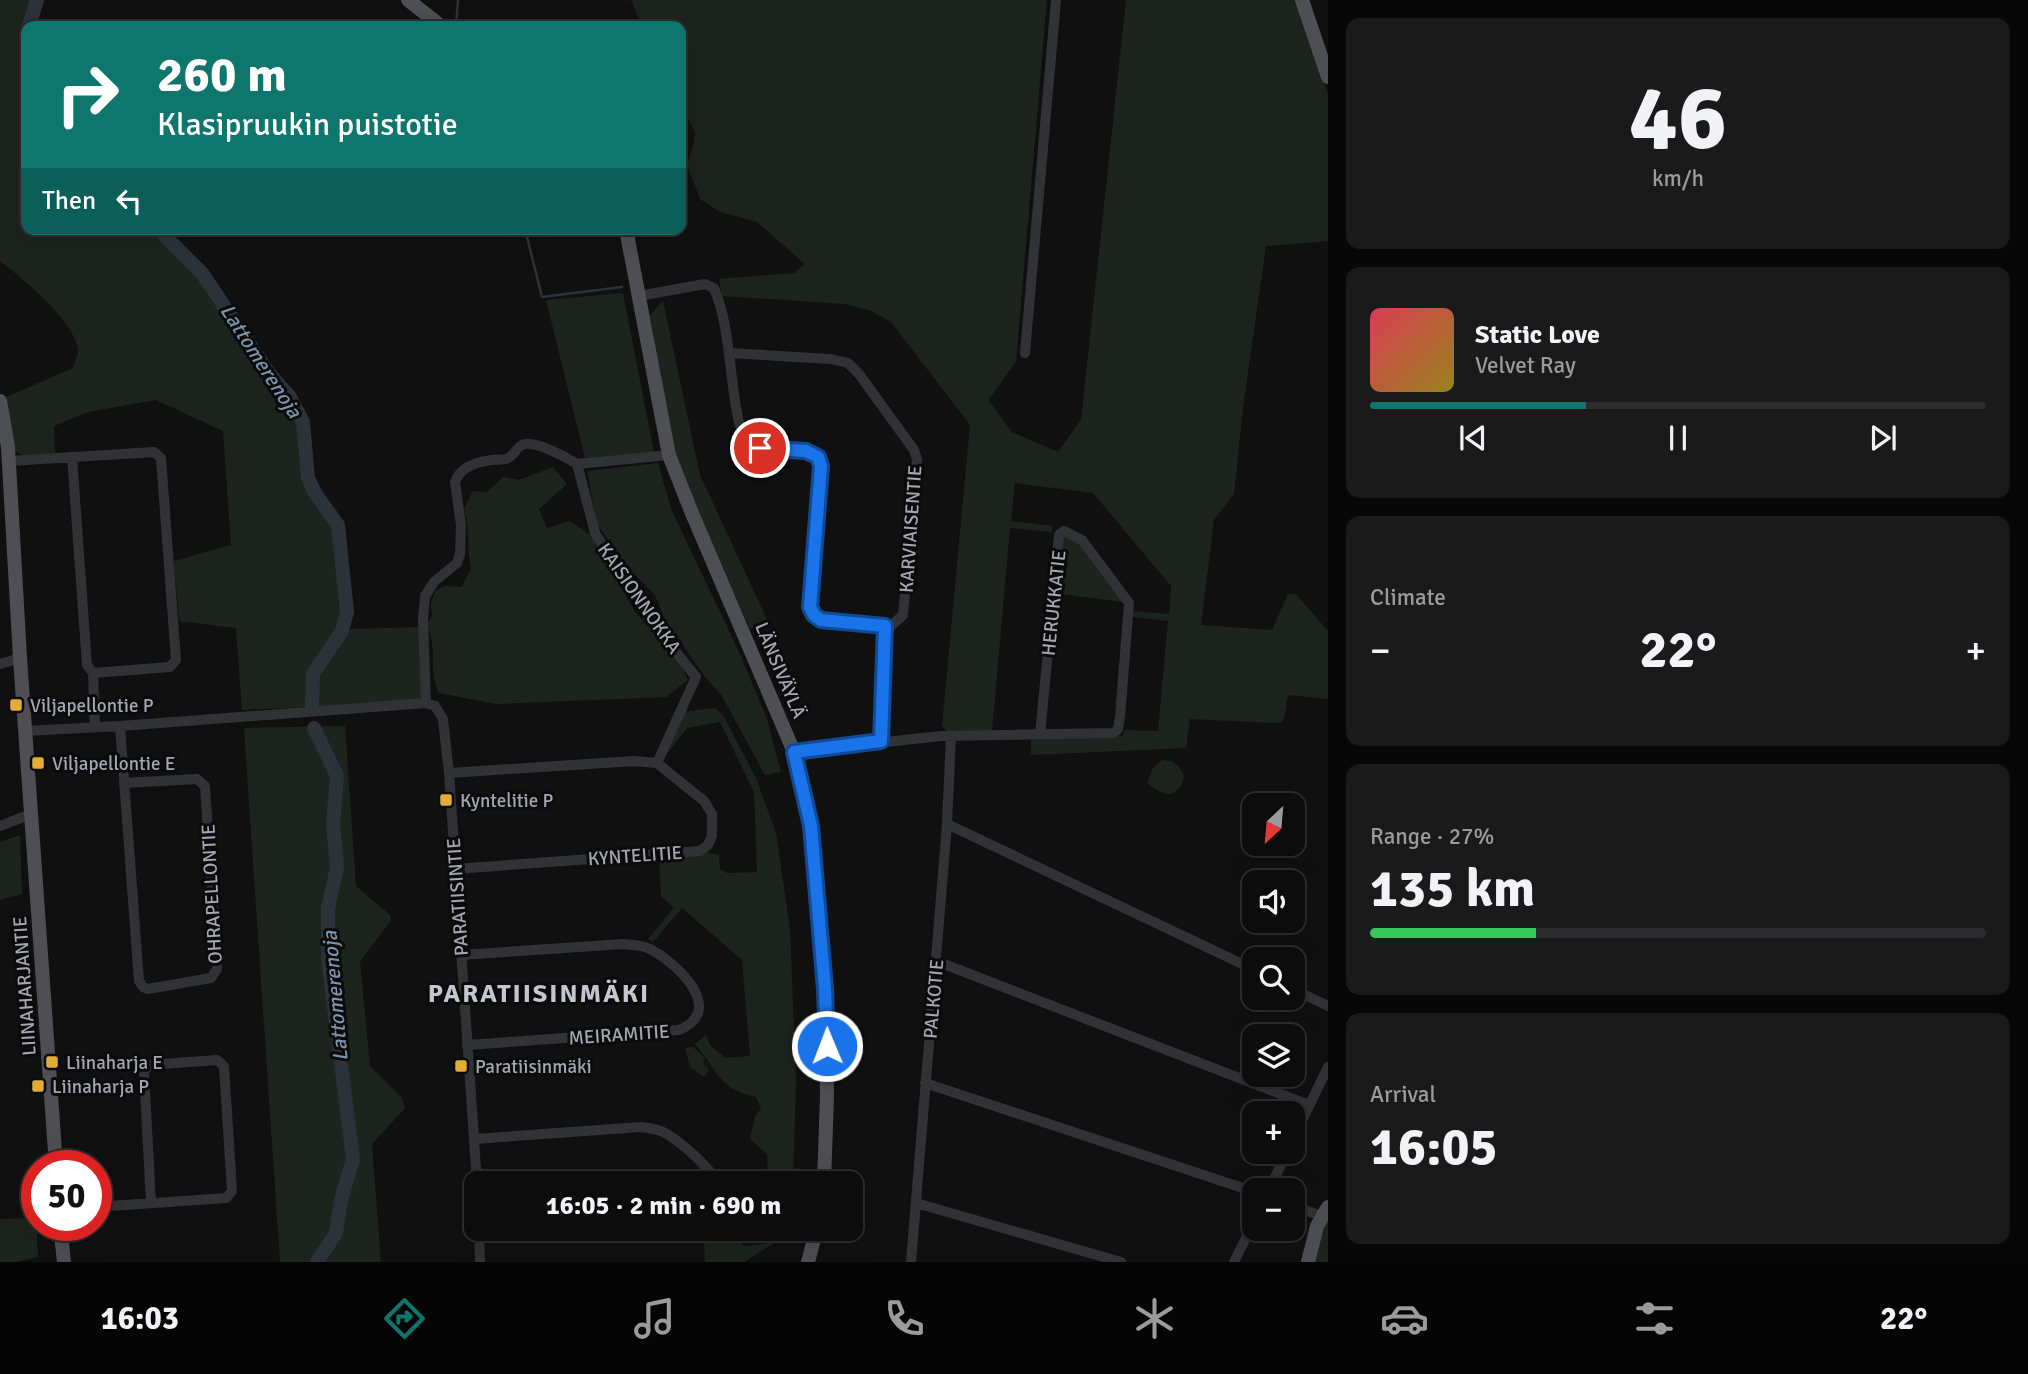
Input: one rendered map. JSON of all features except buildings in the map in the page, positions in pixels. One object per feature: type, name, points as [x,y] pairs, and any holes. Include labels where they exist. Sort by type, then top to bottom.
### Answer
[{"type":"main road","points":[[408,0],[435,21]]},
{"type":"main road","points":[[1302,0],[1328,77]]},
{"type":"main road","name":"LÄNSIVÄYLÄ","points":[[627,235],[669,455],[794,752],[811,826],[825,989],[828,1095],[825,1171]]},
{"type":"main road","name":"LIINAHARJANTIE","points":[[0,401],[9,461],[6,513],[26,731],[55,1150]]},
{"type":"main road","points":[[1308,1262],[1313,1240],[1325,1211]]},
{"type":"main road","points":[[62,1241],[64,1262]]},
{"type":"main road","points":[[808,1262],[814,1241]]},
{"type":"street","points":[[1025,353],[1056,0]]},
{"type":"street","points":[[639,296],[709,284],[716,291],[740,424],[746,438],[760,448],[806,451],[818,457],[821,466],[810,607],[814,615],[829,621],[885,626],[881,741]]},
{"type":"street","name":"KARVIAISENTIE","points":[[729,353],[831,359],[848,363],[859,374],[914,450],[917,458],[903,615],[891,626],[885,626]]},
{"type":"street","points":[[26,731],[426,703],[423,618],[425,596],[434,582],[457,563],[460,554],[461,525],[455,482],[457,475],[482,462],[507,459],[519,446],[525,444],[538,446],[577,464],[669,455]]},
{"type":"street","points":[[9,461],[154,452],[161,458],[176,660],[170,667],[93,673]]},
{"type":"street","points":[[72,457],[87,665],[93,673],[95,727]]},
{"type":"street","name":"KAISIONNOKKA","points":[[577,464],[595,533],[647,616],[696,677],[657,763]]},
{"type":"street","name":"HERUKKATIE","points":[[1064,531],[1082,540],[1129,603],[1118,729],[1114,733],[1040,735],[1059,535],[1064,531]]},
{"type":"street","points":[[0,664],[20,658]]},
{"type":"street","name":"PARATIISINTIE","points":[[426,703],[435,706],[443,719],[449,773],[476,1171]]},
{"type":"street","name":"OHRAPELLONTIE","points":[[120,726],[124,783],[139,981],[148,989],[211,978],[217,969],[205,786],[197,779],[124,783]]},
{"type":"street","points":[[794,752],[881,741],[951,736],[1040,735]]},
{"type":"street","name":"PALKOTIE","points":[[911,1262],[947,824],[951,736]]},
{"type":"street","points":[[449,773],[634,761],[657,763]]},
{"type":"street","name":"KYNTELITIE","points":[[455,869],[700,851],[708,845],[712,836],[712,814],[704,801],[657,763]]},
{"type":"street","points":[[0,826],[32,816]]},
{"type":"street","points":[[947,824],[1242,964]]},
{"type":"street","name":"MEIRAMITIE","points":[[461,955],[623,944],[648,948],[665,959],[692,985],[699,997],[699,1012],[691,1024],[679,1030],[467,1045]]},
{"type":"street","points":[[936,961],[1309,1105]]},
{"type":"street","points":[[1305,995],[1328,1006]]},
{"type":"street","points":[[112,1206],[226,1198],[232,1191],[224,1066],[217,1060],[148,1065],[144,1072],[152,1203]]},
{"type":"street","points":[[1305,1114],[1328,1067]]},
{"type":"street","points":[[925,1083],[1242,1188]]},
{"type":"street","points":[[474,1139],[641,1127],[661,1130],[674,1138],[710,1171]]},
{"type":"street","points":[[916,1203],[1121,1262]]},
{"type":"street","points":[[1305,1208],[1325,1211]]},
{"type":"street","points":[[479,1241],[480,1262]]},
{"type":"street","points":[[1234,1262],[1244,1241]]},
{"type":"shaded area","points":[[0,0],[30,0],[25,21],[21,21],[21,235],[158,235],[203,279],[270,382],[287,399],[297,418],[303,475],[333,522],[338,537],[344,617],[310,674],[309,707],[242,710],[236,628],[179,621],[174,561],[231,545],[223,431],[156,400],[88,412],[54,426],[55,453],[23,456],[15,451],[6,397],[73,368],[78,352],[76,341],[69,329],[47,302],[0,261]]},
{"type":"shaded area","points":[[631,0],[1047,0],[1016,362],[988,400],[1012,432],[1058,452],[1081,420],[1126,0],[1298,0],[1328,94],[1328,241],[1266,246],[1234,494],[1214,520],[1201,625],[1272,630],[1288,594],[1296,594],[1328,631],[1328,699],[1288,695],[1284,719],[1279,723],[1190,719],[1186,748],[1031,755],[1031,740],[1123,736],[1124,730],[1158,731],[1168,621],[1132,617],[1132,611],[1169,614],[1171,586],[1093,493],[1015,483],[1011,521],[1053,526],[1052,532],[1010,528],[992,731],[947,731],[942,726],[970,425],[891,322],[869,310],[845,304],[722,296],[719,279],[794,273],[805,264],[757,222],[720,212],[700,199],[687,165],[695,133],[686,114],[686,21],[640,21]]},
{"type":"shaded area","points":[[623,293],[654,452],[585,458],[546,300]]},
{"type":"shaded area","points":[[663,301],[700,475],[770,626],[750,629],[689,495],[676,460],[650,315]]},
{"type":"shaded area","points":[[658,463],[672,511],[740,654],[767,719],[781,772],[765,775],[722,696],[705,677],[664,618],[655,595],[625,565],[597,524],[587,471]]},
{"type":"shaded area","points":[[553,467],[567,484],[539,509],[547,528],[570,521],[592,536],[635,612],[678,660],[688,680],[666,697],[496,704],[439,693],[434,677],[432,642],[427,624],[432,616],[431,603],[435,591],[445,586],[461,587],[471,570],[464,509],[473,491],[487,492],[503,477],[519,480]]},
{"type":"shaded area","points":[[1059,535],[1077,536],[1129,603],[1054,593]]},
{"type":"shaded area","points":[[421,627],[424,694],[419,700],[317,707],[317,675],[350,629]]},
{"type":"shaded area","points":[[715,708],[723,715],[756,778],[776,833],[790,929],[796,1079],[793,1171],[768,1171],[767,1154],[750,1139],[755,1116],[761,1109],[756,1097],[726,1084],[695,1044],[706,1035],[710,1045],[725,1058],[750,1056],[742,960],[682,908],[653,942],[648,939],[674,908],[661,896],[659,860],[704,852],[719,855],[720,869],[727,873],[757,872],[754,792],[720,722],[687,728],[663,759],[683,712]]},
{"type":"shaded area","points":[[345,726],[356,886],[390,915],[391,921],[360,961],[370,1066],[401,1097],[405,1108],[372,1144],[381,1262],[280,1262],[244,728]]},
{"type":"shaded area","points":[[1162,760],[1172,761],[1184,777],[1173,793],[1162,792],[1147,783],[1153,768]]},
{"type":"shaded area","points":[[20,835],[22,894],[0,900],[0,842]]},
{"type":"shaded area","points":[[693,1047],[705,1058],[703,1063],[709,1070],[704,1077],[690,1067],[685,1048]]},
{"type":"shaded area","points":[[1328,1215],[1328,1262],[1313,1262],[1314,1255]]},
{"type":"shaded area","points":[[21,1218],[21,1241],[37,1241],[38,1257],[17,1262],[0,1262],[0,1219]]},
{"type":"shaded area","points":[[704,1241],[738,1241],[745,1246],[778,1241],[744,1262],[705,1262]]},
{"type":"waterway","name":"Lattomerenoja","points":[[31,21],[37,0]]},
{"type":"waterway","points":[[456,21],[458,0]]},
{"type":"waterway","name":"Lattomerenoja","points":[[164,235],[202,273],[269,373],[290,397],[303,422],[308,478],[315,493],[338,525],[347,612],[342,631],[313,674],[312,707]]},
{"type":"waterway","points":[[526,235],[542,297],[622,287]]},
{"type":"waterway","name":"Lattomerenoja","points":[[314,728],[337,776],[333,824],[337,867],[328,909],[328,959],[353,1159],[341,1200],[336,1233],[317,1262]]},
{"type":"place","name":"Viljapellontie P","points":[[16,705]]},
{"type":"place","name":"Viljapellontie E","points":[[38,763]]},
{"type":"place","name":"Kyntelitie P","points":[[446,800]]},
{"type":"place","name":"Liinaharja E","points":[[52,1062]]},
{"type":"place","name":"Paratiisinmäki","points":[[461,1066]]},
{"type":"place","name":"Liinaharja P","points":[[38,1086]]},
{"type":"district","name":"PARATIISINMÄKI","points":[[539,993]]},
{"type":"route","points":[[760,448],[806,451],[818,457],[821,466],[810,607],[814,615],[821,620],[885,626],[881,741],[794,752],[811,826],[825,989],[827,1046]]}]
